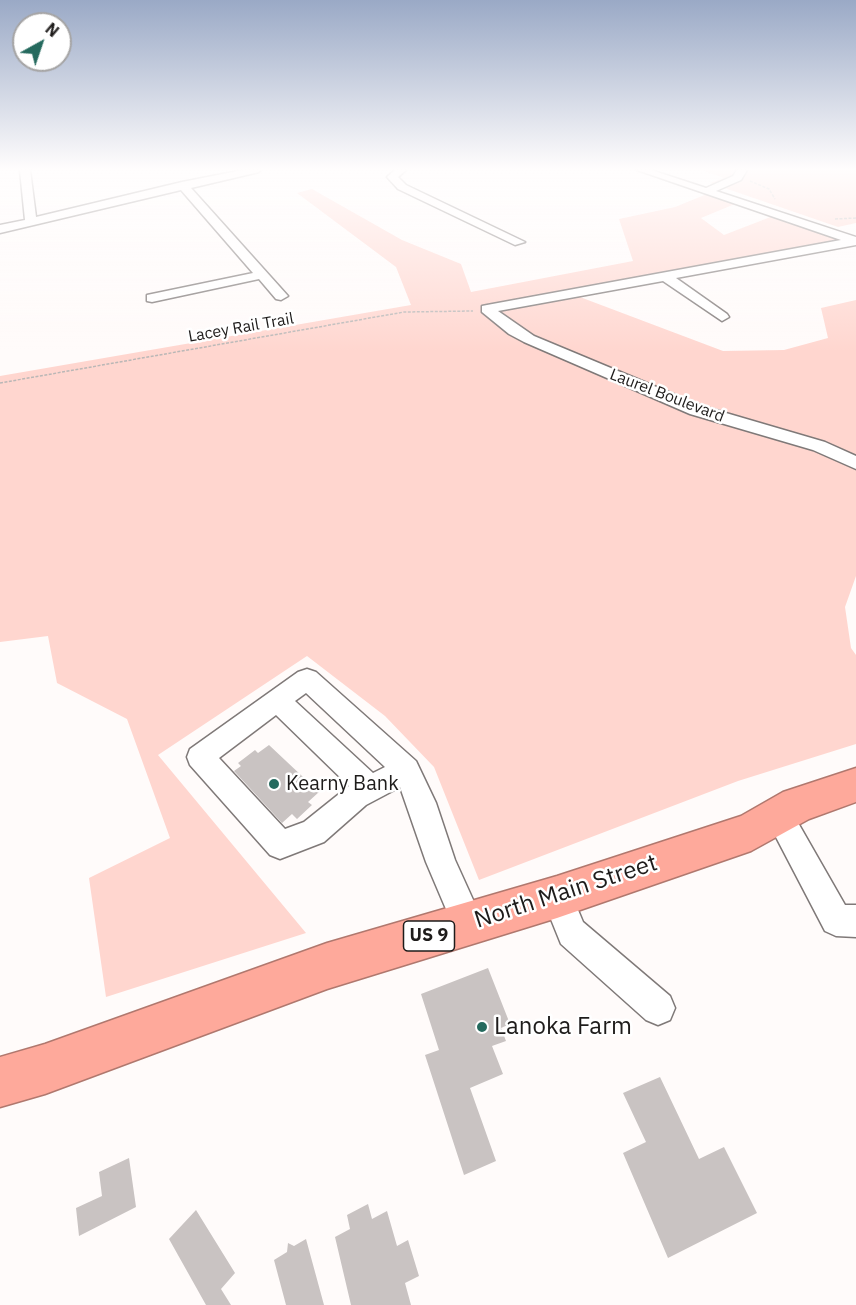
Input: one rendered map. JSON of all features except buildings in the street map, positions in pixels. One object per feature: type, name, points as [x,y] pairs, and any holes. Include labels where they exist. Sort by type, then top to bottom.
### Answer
[{"type":"highway","name":"North Main Street","points":[[0,1082],[45,1069],[327,966],[558,897],[751,832],[797,805],[856,785]]},
{"type":"street","points":[[222,231],[281,296]]},
{"type":"street","points":[[495,231],[519,242]]},
{"type":"street","points":[[827,231],[856,241]]},
{"type":"street","points":[[487,309],[856,241]]},
{"type":"street","points":[[152,298],[261,275]]},
{"type":"street","points":[[665,276],[722,317]]},
{"type":"street","name":"Laurel Boulevard","points":[[487,309],[514,331],[529,339],[673,401],[819,446],[856,463]]},
{"type":"street","points":[[406,770],[356,796],[314,832],[280,845],[200,757],[307,679],[406,770],[422,802],[441,862],[468,924]]},
{"type":"street","points":[[278,701],[371,789]]},
{"type":"street","points":[[779,816],[836,920],[856,921]]},
{"type":"street","points":[[558,897],[572,933],[658,1008]]},
{"type":"path","name":"Lacey Rail Trail","points":[[0,383],[404,312],[425,310],[458,314],[487,309]]},
{"type":"shaded area","points":[[348,231],[386,231],[402,240],[461,264],[471,292],[633,261],[623,231],[718,231],[724,235],[735,231],[814,231],[839,240],[564,291],[723,351],[784,350],[828,338],[821,308],[856,300],[856,576],[845,607],[851,648],[856,655],[856,744],[738,781],[479,880],[434,767],[385,716],[307,656],[158,755],[306,933],[106,997],[89,878],[170,838],[127,719],[57,683],[48,636],[0,642],[0,376],[411,305],[396,267]]},
{"type":"place","name":"Kearny Bank","points":[[274,784]]},
{"type":"place","name":"Lanoka Farm","points":[[482,1027]]}]
